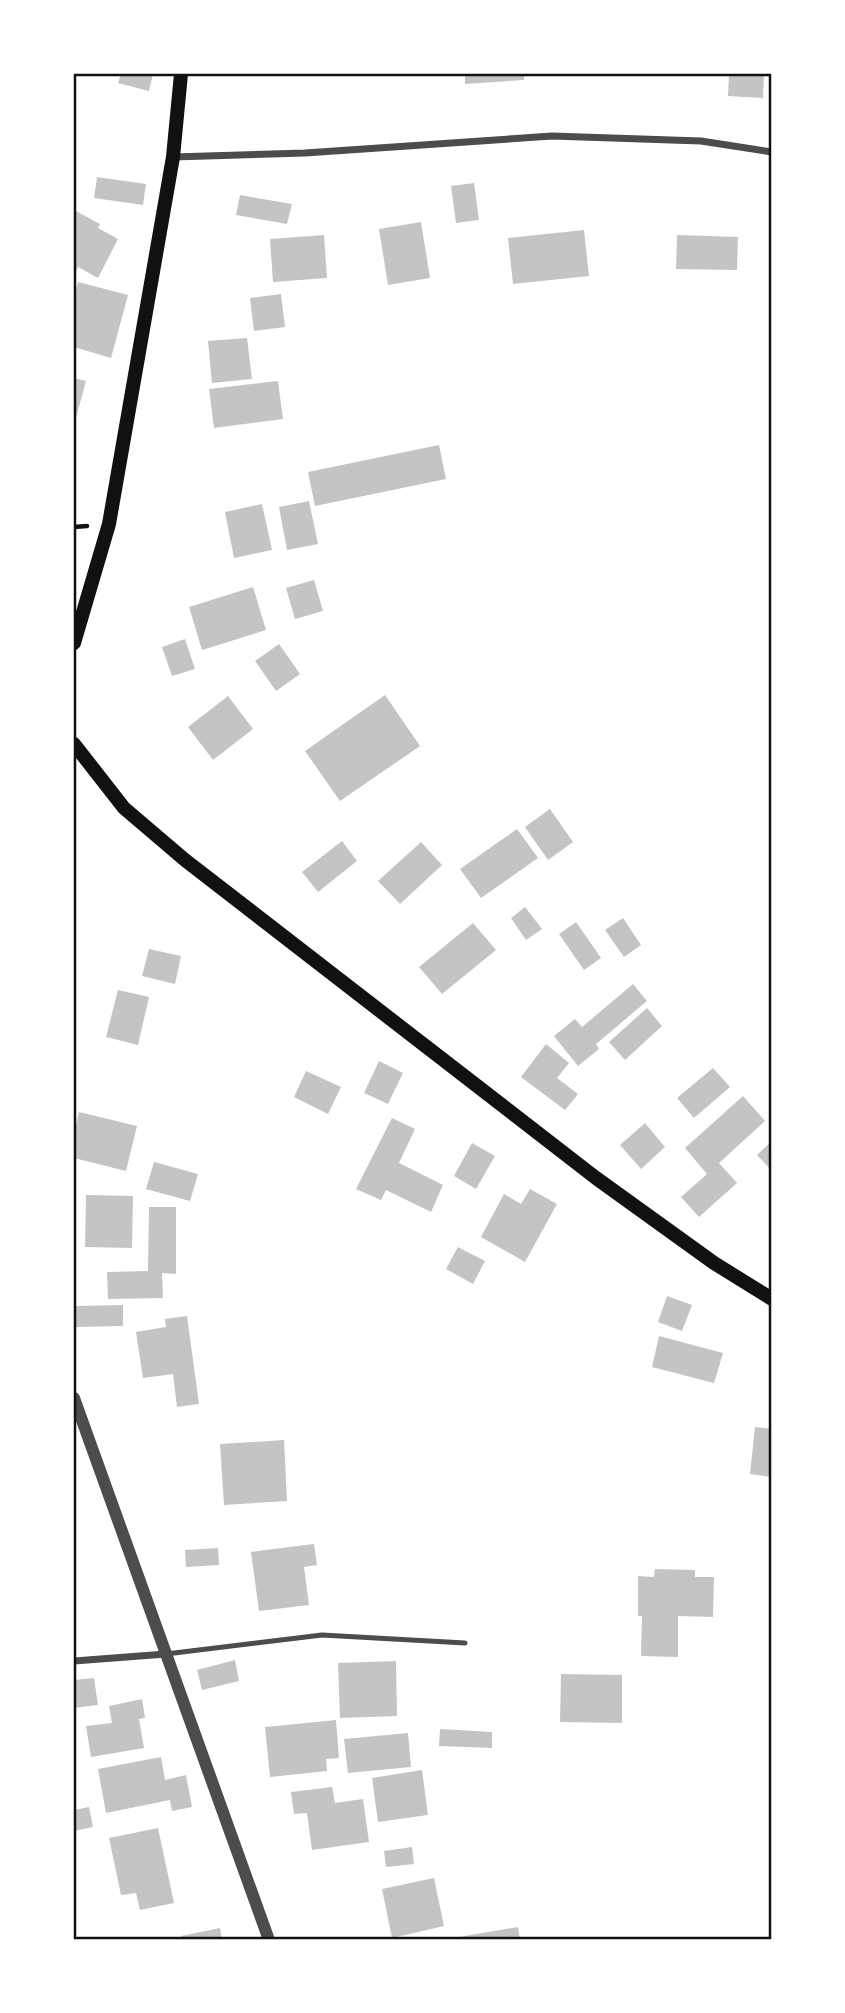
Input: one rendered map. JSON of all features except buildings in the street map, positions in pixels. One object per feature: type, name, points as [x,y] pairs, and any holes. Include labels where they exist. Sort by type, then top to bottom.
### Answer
[{"type":"main road","points":[[74,643],[109,524],[173,157],[181,74]]},
{"type":"main road","points":[[74,744],[124,808],[185,860],[596,1178],[713,1263],[772,1299]]},
{"type":"street","points":[[173,157],[304,153],[552,136],[701,141],[772,152]]},
{"type":"street","points":[[74,1398],[269,1940]]},
{"type":"street","points":[[74,1661],[166,1654]]},
{"type":"lane","points":[[166,1654],[322,1635],[465,1643]]}]
